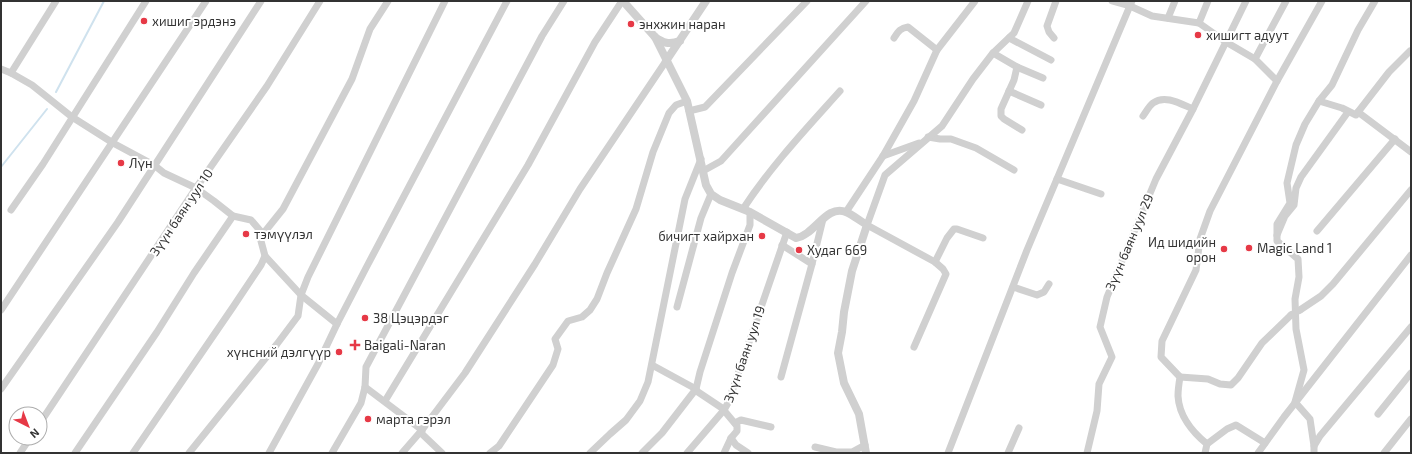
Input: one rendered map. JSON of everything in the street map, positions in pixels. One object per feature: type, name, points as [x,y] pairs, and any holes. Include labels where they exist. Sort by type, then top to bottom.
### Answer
[{"type":"street","points":[[11,73],[56,1]]},
{"type":"street","points":[[11,210],[43,164],[146,1]]},
{"type":"street","points":[[1,310],[206,1]]},
{"type":"street","points":[[1,389],[118,222],[261,1]]},
{"type":"street","name":"Зүүн баян уул 10","points":[[48,411],[196,188],[267,86],[320,1]]},
{"type":"street","points":[[337,324],[301,295],[265,256],[262,241],[263,234],[283,209],[352,79],[370,30],[388,1]]},
{"type":"street","points":[[189,453],[298,316],[301,295],[308,277],[445,1]]},
{"type":"street","points":[[269,453],[318,364],[337,324],[507,1]]},
{"type":"street","points":[[332,453],[361,403],[365,387],[366,367],[542,36],[564,1]]},
{"type":"street","points":[[385,401],[528,165],[595,42],[622,1],[655,37],[687,102],[706,185],[711,194],[720,200],[747,211],[796,238],[803,237],[828,214],[837,210],[846,212],[935,262],[943,269],[946,274],[914,347]]},
{"type":"street","points":[[402,453],[422,430],[465,373],[535,264],[580,189],[706,1]]},
{"type":"street","points":[[689,111],[705,107],[807,1]]},
{"type":"street","points":[[703,171],[721,161],[866,1]]},
{"type":"street","points":[[846,212],[883,156],[914,101],[937,50],[975,1]]},
{"type":"street","points":[[816,447],[836,452],[852,452],[866,449],[860,414],[844,383],[838,354],[852,271],[885,175],[942,126],[973,79],[993,53],[1014,33],[1028,1]]},
{"type":"street","points":[[1054,38],[1049,32],[1047,26],[1056,1]]},
{"type":"street","points":[[1112,1],[1131,4],[1152,16],[1199,23],[1226,42],[1255,59],[1277,81]]},
{"type":"street","points":[[1168,18],[1175,1]]},
{"type":"street","points":[[1199,23],[1208,1]]},
{"type":"street","name":"Зүүн баян уул 29","points":[[1087,453],[1097,411],[1099,384],[1112,357],[1100,327],[1106,297],[1156,179],[1193,109],[1246,1]]},
{"type":"street","points":[[1255,59],[1286,1]]},
{"type":"street","points":[[1322,1],[1277,81],[1210,211],[1200,239],[1196,270],[1162,341],[1161,357],[1180,377],[1208,380],[1220,384],[1231,385],[1238,378],[1262,343],[1291,315],[1321,296],[1333,284],[1411,190]]},
{"type":"street","points":[[1295,402],[1304,370],[1296,329],[1295,299],[1299,277],[1298,259],[1277,241],[1276,224],[1290,203],[1287,183],[1296,145],[1305,124],[1319,101],[1332,84],[1358,30],[1375,1]]},
{"type":"street","points":[[948,453],[1057,179],[1131,4]]},
{"type":"street","points":[[894,38],[898,31],[908,27],[937,50]]},
{"type":"street","points":[[655,37],[666,43],[673,44],[680,41]]},
{"type":"street","points":[[1009,38],[1051,60]]},
{"type":"street","points":[[1319,101],[1342,108],[1356,115],[1389,72],[1410,51],[1411,52]]},
{"type":"street","points":[[993,53],[1017,67],[1043,78]]},
{"type":"street","points":[[1017,67],[1014,80],[1001,109],[1001,116],[1022,130]]},
{"type":"street","points":[[1,69],[32,85],[72,117],[112,143],[154,165],[164,173],[196,188],[214,200],[233,216],[251,220],[263,234]]},
{"type":"street","points":[[642,453],[662,433],[696,390],[700,372],[750,225],[747,211],[752,196],[785,152],[840,91]]},
{"type":"street","points":[[1009,91],[1041,105]]},
{"type":"street","points":[[1143,116],[1154,103],[1161,99],[1168,99],[1193,109]]},
{"type":"street","points":[[490,453],[499,446],[553,365],[558,349],[555,340],[562,328],[568,321],[582,317],[590,310],[597,299],[636,209],[653,152],[669,113],[676,105],[687,102]]},
{"type":"street","points":[[1277,236],[1285,216],[1294,206],[1296,188],[1301,177],[1348,112]]},
{"type":"street","points":[[1358,112],[1411,152]]},
{"type":"street","points":[[883,156],[926,140],[951,138],[976,148],[1014,170]]},
{"type":"street","points":[[1317,231],[1395,139]]},
{"type":"street","points":[[590,453],[633,412],[640,401],[648,382],[685,199],[701,159]]},
{"type":"street","points":[[1057,179],[1100,194]]},
{"type":"street","points":[[677,307],[701,218],[711,194]]},
{"type":"street","points":[[75,453],[233,216]]},
{"type":"street","points":[[781,377],[823,219]]},
{"type":"street","points":[[935,262],[947,238],[954,229],[983,238]]},
{"type":"street","name":"Зүүн баян уул 19","points":[[687,453],[724,410],[728,403],[787,232]]},
{"type":"street","points":[[782,245],[812,264]]},
{"type":"street","points":[[1258,453],[1295,402],[1411,255]]},
{"type":"street","points":[[133,453],[233,307],[261,265],[265,256]]},
{"type":"street","points":[[1013,287],[1037,295],[1044,292],[1049,284]]},
{"type":"street","points":[[1314,449],[1325,430],[1411,327]]},
{"type":"street","points":[[652,365],[696,390],[724,410],[737,426],[737,431],[730,438],[724,453]]},
{"type":"street","points":[[1378,414],[1411,374]]},
{"type":"street","points":[[1180,377],[1178,395],[1180,408],[1192,430],[1207,444]]},
{"type":"street","points":[[365,387],[422,430],[422,434],[442,453]]},
{"type":"street","points":[[1295,402],[1310,419],[1314,449]]},
{"type":"street","points":[[1384,453],[1411,418]]},
{"type":"street","points":[[734,423],[741,420],[771,427]]},
{"type":"street","points":[[1205,453],[1207,444],[1226,429],[1236,425],[1265,443]]},
{"type":"street","points":[[1008,453],[1019,428]]},
{"type":"street","points":[[730,438],[736,445],[748,453]]},
{"type":"waterway","points":[[56,92],[104,1]]},
{"type":"waterway","points":[[1,167],[47,109]]},
{"type":"place","name":"хишиг эрдэнэ","points":[[144,21]]},
{"type":"place","name":"энхжин наран","points":[[631,24]]},
{"type":"place","name":"хишигт адуут","points":[[1198,35]]},
{"type":"place","name":"Лүн","points":[[121,163]]},
{"type":"place","name":"тэмүүлэл","points":[[246,234]]},
{"type":"place","name":"бичигт хайрхан","points":[[762,236]]},
{"type":"place","name":"Magic Land 1","points":[[1249,248]]},
{"type":"place","name":"Ид шидийн орон","points":[[1224,249]]},
{"type":"place","name":"Худаг 669","points":[[799,250]]},
{"type":"place","name":"38 Цэцэрдэг","points":[[365,318]]},
{"type":"place","name":"Baigali-Naran","points":[[355,345]]},
{"type":"place","name":"хүнсний дэлгүүр","points":[[339,352]]},
{"type":"place","name":"марта гэрэл","points":[[368,419]]}]
